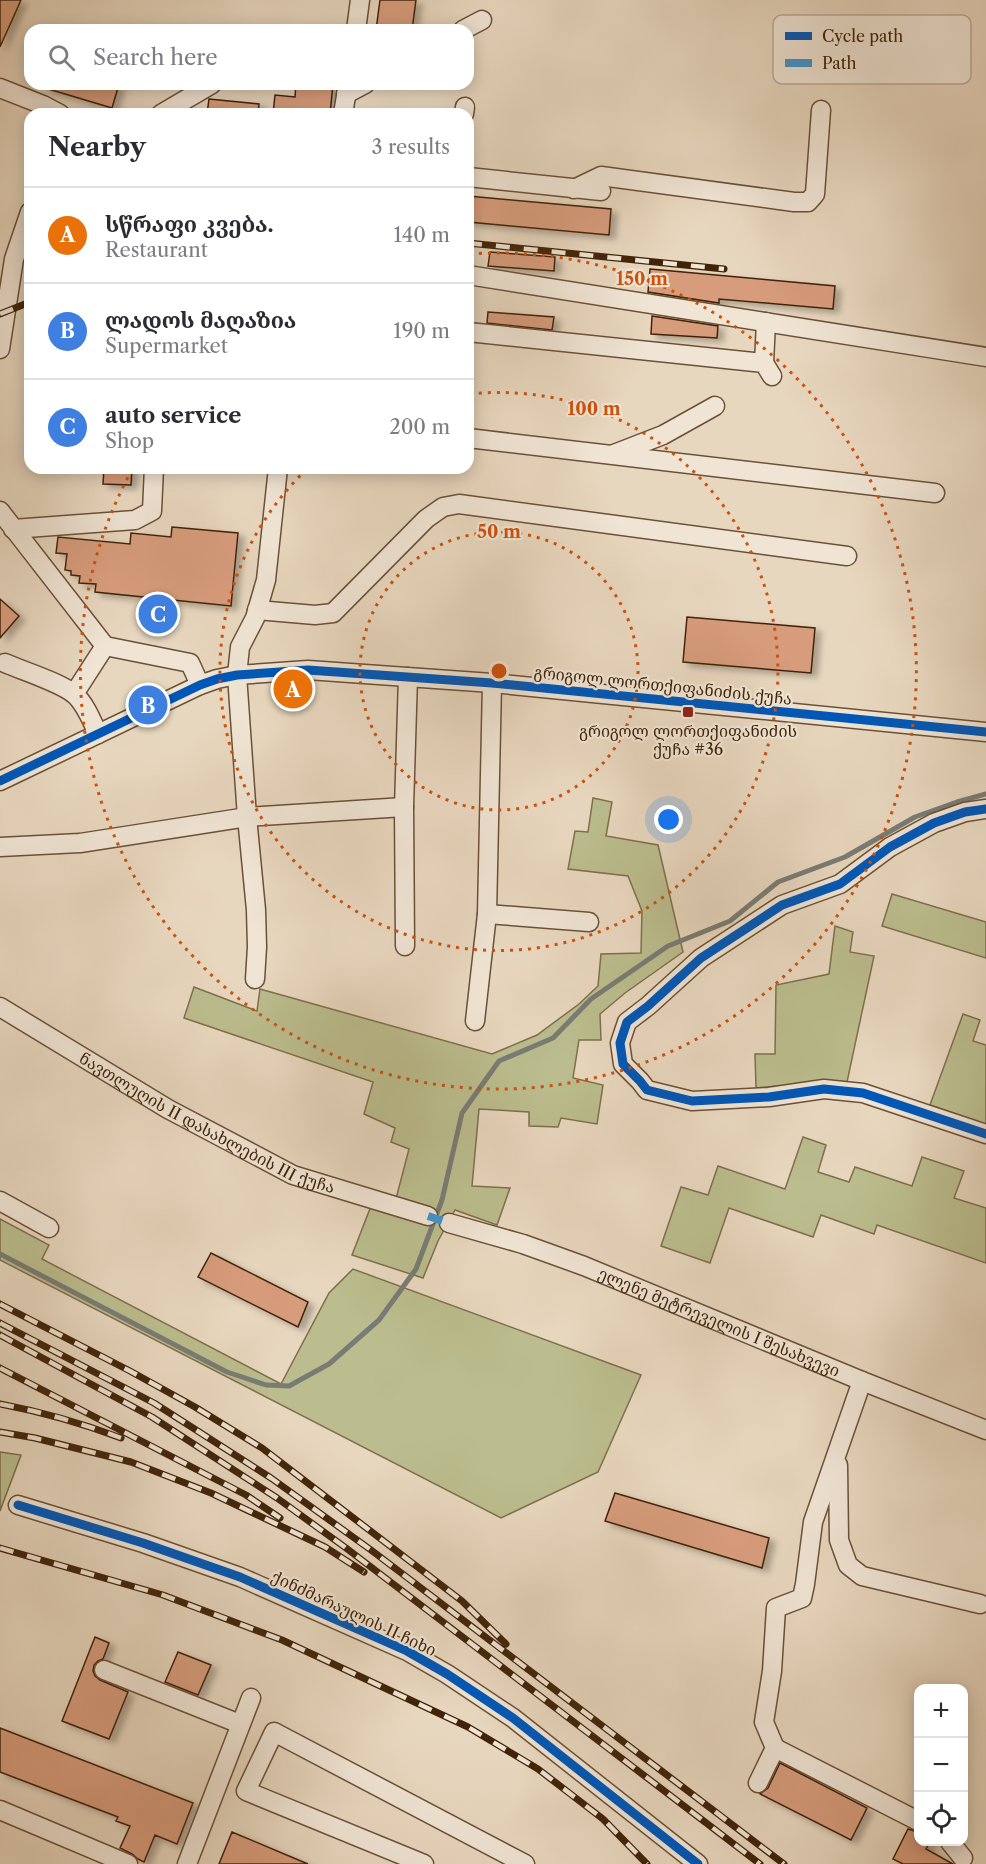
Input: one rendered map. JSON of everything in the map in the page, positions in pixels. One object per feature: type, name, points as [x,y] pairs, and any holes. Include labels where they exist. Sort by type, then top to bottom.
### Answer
[{"type":"street","points":[[357,24],[360,0]]},
{"type":"street","points":[[474,24],[482,20]]},
{"type":"street","points":[[0,88],[49,108]]},
{"type":"street","points":[[171,108],[202,90]]},
{"type":"street","points":[[344,108],[347,90]]},
{"type":"street","points":[[574,189],[601,176],[808,202],[814,194],[822,110]]},
{"type":"street","points":[[474,178],[601,191]]},
{"type":"street","points":[[0,349],[14,259],[24,230]]},
{"type":"street","points":[[0,274],[6,306]]},
{"type":"street","points":[[474,276],[986,357]]},
{"type":"street","points":[[474,333],[768,370],[766,322]]},
{"type":"street","points":[[612,455],[663,435],[715,406]]},
{"type":"street","points":[[474,439],[935,493]]},
{"type":"street","points":[[13,529],[135,520],[152,511],[154,474]]},
{"type":"street","points":[[255,979],[256,910],[237,675],[240,647],[257,610],[266,580],[277,474]]},
{"type":"street","points":[[257,610],[315,615],[333,613],[426,519],[443,507],[459,504],[847,556]]},
{"type":"street","points":[[0,512],[105,646],[190,663],[200,685]]},
{"type":"street","points":[[74,694],[105,646]]},
{"type":"street","points":[[5,663],[74,694],[90,716],[98,734]]},
{"type":"street","name":"გრიგოლ ლორთქიფანიძის ქუჩა","points":[[0,780],[200,685],[237,675],[308,670],[492,683],[986,732]]},
{"type":"street","points":[[405,946],[404,807],[408,677]]},
{"type":"street","points":[[475,1021],[487,914],[492,683]]},
{"type":"street","points":[[0,847],[80,843],[247,817],[404,807]]},
{"type":"street","points":[[986,809],[965,812],[934,823],[890,847],[840,884],[782,905],[701,958],[627,1022],[620,1043],[623,1064],[647,1090],[692,1101],[769,1097],[824,1089],[863,1093],[986,1134]]},
{"type":"street","points":[[487,914],[589,922]]},
{"type":"street","name":"ნავთლუღის II დასახლების III ქუჩა","points":[[0,1006],[168,1109],[293,1175],[428,1216]]},
{"type":"street","points":[[0,1201],[49,1228]]},
{"type":"street","name":"ელენე მეტრეველის I შესახვევი","points":[[449,1224],[523,1244],[584,1266],[986,1430]]},
{"type":"street","points":[[862,1381],[813,1522],[801,1598],[776,1608],[772,1671],[764,1722],[775,1748],[914,1819]]},
{"type":"street","points":[[838,1451],[839,1540],[848,1564],[862,1576],[980,1604]]},
{"type":"street","name":"ქინძმარაულის II ჩიხი","points":[[18,1505],[143,1543],[240,1577],[407,1651],[447,1674],[513,1718],[698,1864]]},
{"type":"street","points":[[104,1670],[240,1724]]},
{"type":"street","points":[[187,1864],[251,1698]]},
{"type":"street","points":[[424,1864],[246,1791],[274,1732],[522,1863]]},
{"type":"street","points":[[758,1783],[775,1748]]},
{"type":"street","points":[[0,1810],[128,1864]]},
{"type":"street","points":[[953,1846],[963,1858]]},
{"type":"green space","points":[[593,798],[612,802],[606,836],[658,845],[683,952],[625,993],[600,1014],[601,1040],[579,1040],[573,1078],[603,1085],[597,1124],[561,1118],[558,1127],[529,1126],[529,1112],[479,1109],[472,1186],[510,1188],[497,1225],[455,1210],[438,1241],[423,1278],[352,1255],[371,1206],[392,1214],[409,1149],[391,1142],[395,1128],[364,1114],[373,1082],[184,1018],[194,987],[257,1011],[260,989],[492,1054],[537,1035],[579,1004],[598,986],[601,954],[641,953],[642,911],[628,876],[568,869],[575,831],[588,832]]},
{"type":"green space","points":[[892,894],[986,922],[986,958],[882,926]]},
{"type":"green space","points":[[835,926],[853,932],[850,952],[874,956],[847,1082],[756,1088],[755,1054],[775,1054],[776,985],[829,974]]},
{"type":"green space","points":[[963,1014],[980,1020],[973,1041],[986,1045],[986,1124],[930,1105]]},
{"type":"green space","points":[[803,1137],[826,1145],[818,1172],[849,1182],[855,1167],[912,1186],[922,1157],[964,1171],[954,1198],[986,1208],[986,1263],[877,1225],[874,1234],[821,1215],[813,1237],[729,1208],[710,1263],[661,1246],[681,1187],[708,1195],[718,1166],[785,1189]]},
{"type":"green space","points":[[0,1219],[49,1245],[42,1259],[281,1384],[329,1293],[353,1269],[641,1375],[598,1472],[501,1518],[0,1260]]},
{"type":"green space","points":[[0,1452],[21,1455],[0,1511]]},
{"type":"building","points":[[0,0],[21,0],[0,47]]},
{"type":"building","points":[[380,0],[416,0],[413,24],[377,24]]},
{"type":"building","points":[[52,90],[117,90],[112,108]]},
{"type":"building","points":[[296,90],[332,90],[331,108],[274,108],[275,95],[295,97]]},
{"type":"building","points":[[209,99],[259,104],[259,108],[208,108]]},
{"type":"building","points":[[474,197],[611,209],[609,235],[474,223]]},
{"type":"building","points":[[490,252],[555,257],[554,271],[488,266]]},
{"type":"building","points":[[650,269],[835,286],[833,309],[719,299],[719,303],[648,292]]},
{"type":"building","points":[[488,312],[554,317],[552,330],[487,323]]},
{"type":"building","points":[[652,316],[718,326],[717,338],[651,334]]},
{"type":"building","points":[[104,474],[132,474],[131,485],[103,484]]},
{"type":"building","points":[[172,527],[238,533],[231,606],[95,592],[96,584],[79,583],[80,576],[71,575],[71,571],[65,570],[67,554],[56,553],[58,537],[130,544],[131,533],[171,537]]},
{"type":"building","points":[[0,599],[19,616],[0,638]]},
{"type":"building","points":[[687,617],[815,628],[811,673],[683,662]]},
{"type":"building","points":[[211,1253],[308,1302],[298,1327],[198,1277]]},
{"type":"building","points":[[615,1493],[769,1538],[762,1568],[605,1521]]},
{"type":"building","points":[[95,1637],[109,1643],[103,1659],[94,1665],[95,1676],[128,1692],[109,1739],[62,1721]]},
{"type":"building","points":[[178,1652],[211,1665],[198,1695],[165,1682]]},
{"type":"building","points":[[0,1728],[193,1803],[177,1844],[155,1835],[144,1862],[120,1848],[130,1826],[116,1821],[118,1817],[0,1772]]},
{"type":"building","points":[[780,1763],[867,1808],[851,1840],[760,1794],[768,1788]]},
{"type":"building","points":[[908,1829],[914,1831],[914,1846],[928,1846],[926,1849],[953,1864],[903,1864],[893,1859]]},
{"type":"building","points":[[232,1832],[308,1864],[219,1864]]},
{"type":"waterway","points":[[0,1254],[227,1372],[266,1385],[289,1386],[329,1364],[379,1320],[416,1269],[442,1200],[462,1113],[499,1061],[553,1038],[591,999],[668,946],[730,921],[778,882],[845,857],[915,817],[986,794]]},
{"type":"railway","points":[[474,244],[724,269]]},
{"type":"railway","points":[[0,314],[24,304]]},
{"type":"railway","points":[[0,1304],[130,1371],[262,1448],[462,1601],[506,1644]]},
{"type":"railway","points":[[0,1323],[154,1403],[271,1478],[371,1550],[784,1864]]},
{"type":"railway","points":[[0,1335],[152,1417],[277,1498],[346,1548],[760,1864]]},
{"type":"railway","points":[[0,1368],[246,1495],[280,1518]]},
{"type":"railway","points":[[0,1404],[61,1418],[121,1438]]},
{"type":"railway","points":[[0,1432],[35,1438],[131,1462],[211,1493],[325,1547],[364,1572]]},
{"type":"railway","points":[[0,1548],[163,1595],[282,1640],[468,1727],[538,1769],[603,1819],[647,1864]]},
{"type":"marked path","points":[[428,1216],[449,1223]]},
{"type":"cycle path","points":[[0,781],[200,685],[237,675],[308,670],[492,683],[986,732]]},
{"type":"cycle path","points":[[986,809],[965,812],[934,823],[890,847],[840,884],[782,905],[701,958],[627,1022],[620,1043],[623,1064],[647,1090],[692,1101],[769,1097],[824,1089],[863,1093],[986,1134]]},
{"type":"cycle path","points":[[18,1505],[143,1543],[240,1577],[407,1651],[447,1674],[513,1718],[698,1864]]},
{"type":"place","name":"auto service","points":[[158,614]]},
{"type":"place","name":"სწრაფი კვება.","points":[[293,689]]},
{"type":"place","name":"ლადოს მაღაზია","points":[[148,705]]},
{"type":"place","name":"გრიგოლ ლორთქიფანიძის ქუჩა #36","points":[[688,712]]}]
